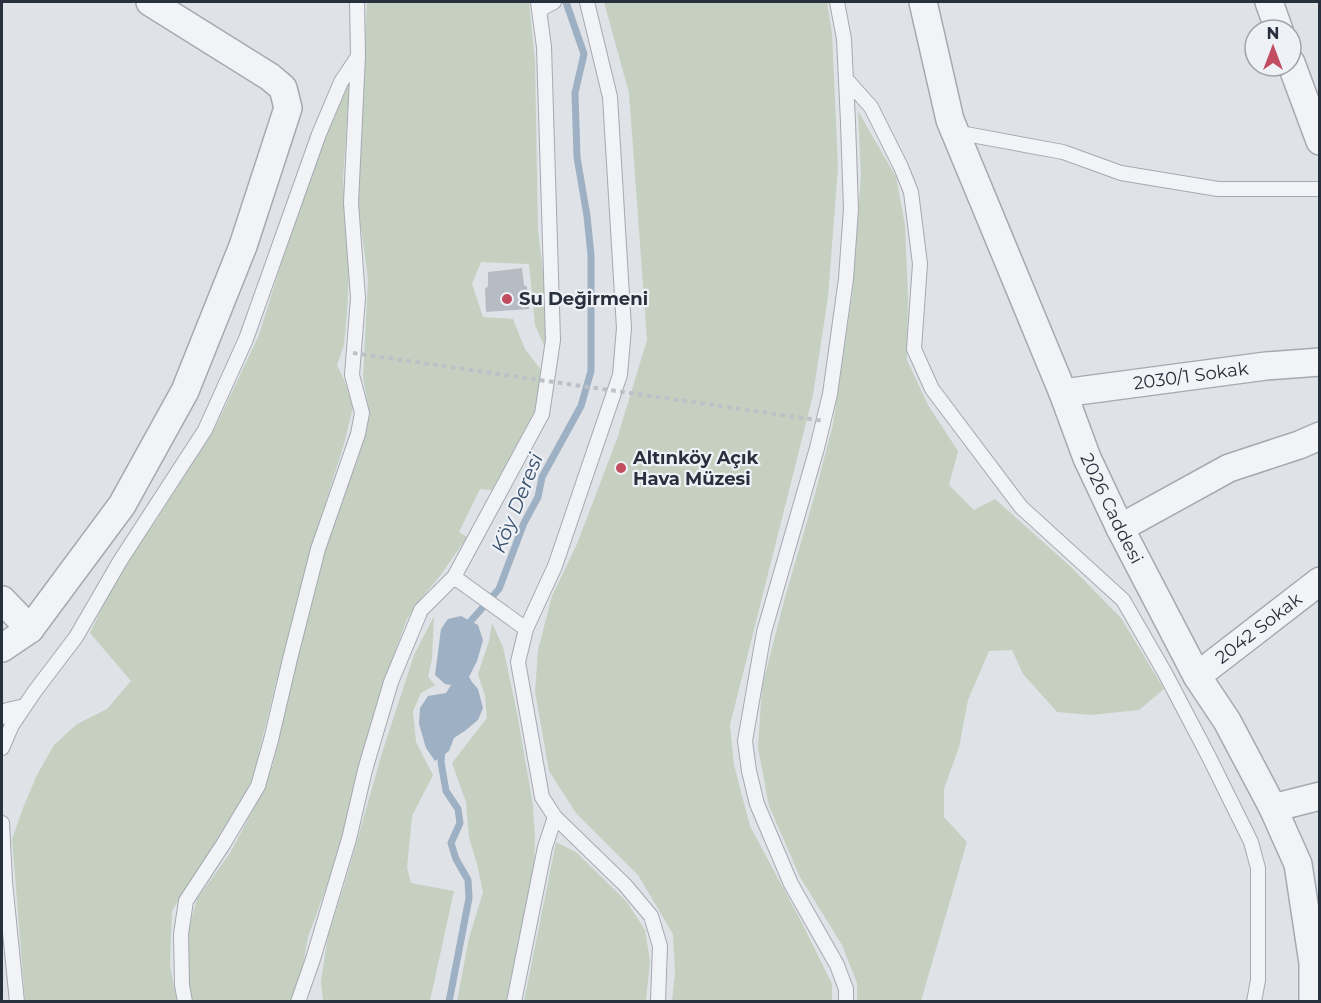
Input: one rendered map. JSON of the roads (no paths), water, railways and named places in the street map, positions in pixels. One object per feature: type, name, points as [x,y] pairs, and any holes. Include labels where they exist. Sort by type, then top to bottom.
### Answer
[{"type":"street","points":[[2,648],[30,628],[122,505],[185,391],[243,246],[288,108],[283,88],[270,77],[150,2]]},
{"type":"street","name":"2026 Caddesi","points":[[923,2],[950,120],[1064,393],[1087,458],[1120,528],[1197,676],[1227,721],[1273,808],[1298,864],[1315,949],[1313,1002]]},
{"type":"street","points":[[1269,2],[1275,18]]},
{"type":"street","points":[[1297,78],[1320,141]]},
{"type":"street","name":"2030/1 Sokak","points":[[1064,393],[1266,366],[1320,362]]},
{"type":"street","points":[[1120,528],[1229,468],[1320,436]]},
{"type":"street","name":"2042 Sokak","points":[[1197,676],[1320,581]]},
{"type":"street","points":[[2,600],[30,628]]},
{"type":"street","points":[[1273,808],[1320,796]]},
{"type":"lane","points":[[185,1002],[182,986],[181,934],[186,901],[258,786],[318,549],[358,434],[362,413],[352,375],[358,298],[351,202],[358,56],[357,2]]},
{"type":"lane","points":[[303,998],[350,839],[365,770],[391,682],[421,609],[454,577],[542,414],[553,340],[543,47],[539,6],[554,2]]},
{"type":"lane","points":[[587,2],[610,97],[624,328],[620,375],[555,566],[526,629],[518,662],[542,797],[555,817],[625,885],[651,916],[660,945],[658,1002]]},
{"type":"lane","points":[[837,2],[844,39],[851,210],[843,302],[824,421],[764,632],[745,741],[757,804],[791,884],[837,965],[846,989],[846,1002]]},
{"type":"lane","points":[[2,748],[12,725],[76,637],[120,561],[205,430],[246,339],[319,134],[341,82],[358,56]]},
{"type":"lane","points":[[846,79],[871,107],[911,192],[920,264],[914,349],[932,389],[1021,507],[1124,600],[1165,673],[1251,842],[1258,867],[1258,980],[1254,1002]]},
{"type":"lane","points":[[955,132],[1063,152],[1121,173],[1218,189],[1320,189]]},
{"type":"lane","points":[[454,577],[526,629]]},
{"type":"lane","points":[[2,717],[7,710],[25,706]]},
{"type":"lane","points":[[514,1002],[545,847],[555,817]]},
{"type":"lane","points":[[2,823],[5,882],[17,1002]]},
{"type":"water","points":[[461,616],[478,625],[483,640],[477,661],[469,677],[478,689],[483,708],[478,720],[454,738],[449,751],[435,761],[426,748],[419,724],[420,708],[428,696],[446,693],[451,685],[445,684],[435,675],[441,629],[448,619]]},
{"type":"waterway","name":"Köy Deresi","points":[[468,628],[469,623],[499,589],[524,523],[538,497],[542,477],[581,406],[591,371],[591,255],[577,157],[575,93],[584,54],[566,2]]},
{"type":"waterway","name":"Köy Deresi","points":[[442,749],[441,762],[446,791],[458,809],[460,823],[451,843],[456,859],[468,880],[469,898],[449,1002]]},
{"type":"place","name":"Su Değirmeni","points":[[507,299]]},
{"type":"place","name":"Altınköy Açık Hava Müzesi","points":[[621,468]]}]
